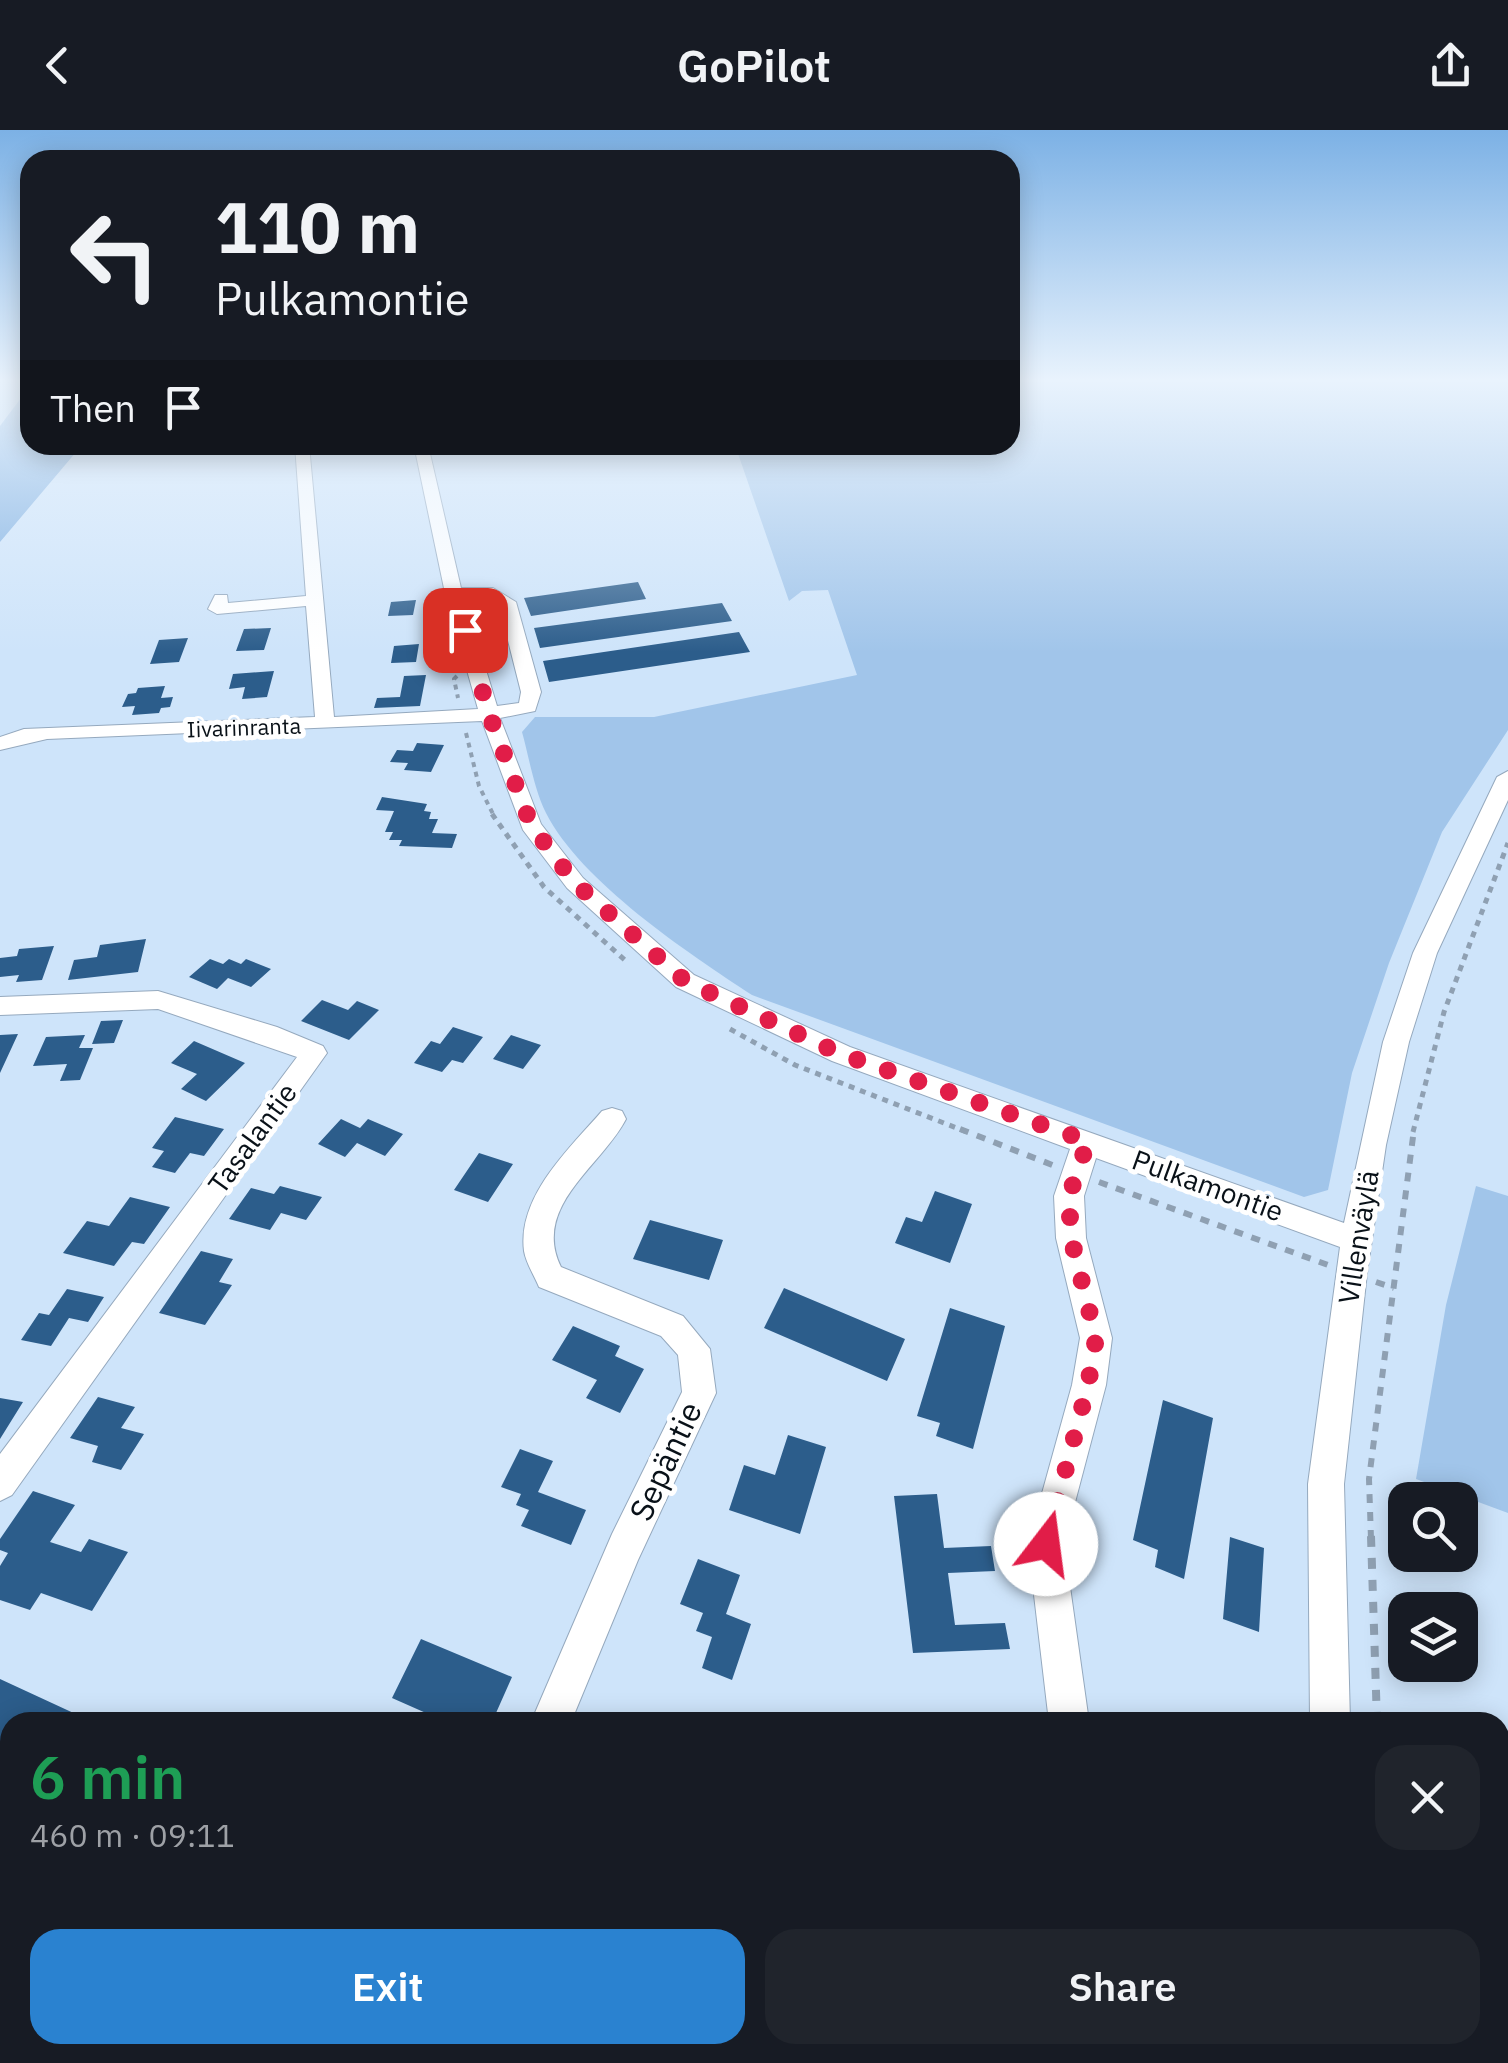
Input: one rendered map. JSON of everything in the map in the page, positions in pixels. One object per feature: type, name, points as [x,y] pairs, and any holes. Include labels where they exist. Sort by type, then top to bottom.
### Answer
[{"type":"street","points":[[304,471],[325,724]]},
{"type":"street","name":"Pulkamontie","points":[[428,471],[454,593],[489,714],[531,825],[575,883],[685,981],[841,1054],[1356,1240]]},
{"type":"street","name":"Iivarinranta","points":[[1,744],[24,735],[46,733],[325,724],[489,714],[528,706],[531,692],[507,602],[487,592],[454,593]]},
{"type":"street","points":[[221,599],[217,609],[316,600]]},
{"type":"street","name":"Villenväylä","points":[[1330,1712],[1326,1484],[1356,1240],[1396,1042],[1425,953],[1508,777]]},
{"type":"street","name":"Tasalantie","points":[[0,1006],[158,1000],[268,1034],[314,1053],[0,1483]]},
{"type":"street","name":"Sepäntie","points":[[555,1712],[626,1547],[699,1394],[694,1350],[672,1326],[550,1277],[538,1248],[544,1214],[560,1182],[612,1119]]},
{"type":"street","points":[[1068,1712],[1046,1544],[1088,1385],[1096,1338],[1071,1238],[1069,1196],[1088,1141]]},
{"type":"path","points":[[1377,1712],[1369,1479],[1412,1137],[1444,1012],[1508,844]]},
{"type":"shaded area","points":[[0,471],[60,471],[0,542]]},
{"type":"shaded area","points":[[744,471],[1508,471],[1508,730],[1442,832],[1389,963],[1352,1073],[1328,1190],[1304,1197],[752,995],[638,914],[584,865],[546,813],[522,732],[535,717],[654,717],[857,675],[828,590],[802,591],[789,601]]},
{"type":"shaded area","points":[[1476,1186],[1508,1196],[1508,1513],[1478,1502],[1478,1482],[1416,1479],[1446,1305]]},
{"type":"building","points":[[638,582],[646,599],[531,616],[524,598]]},
{"type":"building","points":[[416,600],[413,615],[388,616],[391,602]]},
{"type":"building","points":[[722,603],[732,621],[540,648],[534,628]]},
{"type":"building","points":[[271,628],[264,650],[236,651],[244,629]]},
{"type":"building","points":[[739,632],[750,652],[549,682],[543,661]]},
{"type":"building","points":[[188,638],[179,662],[150,664],[159,640]]},
{"type":"building","points":[[419,644],[416,662],[391,663],[394,646]]},
{"type":"building","points":[[274,671],[267,697],[242,699],[245,687],[229,689],[233,674]]},
{"type":"building","points":[[426,675],[420,706],[374,708],[377,698],[400,697],[404,676]]},
{"type":"building","points":[[165,686],[161,698],[173,697],[170,707],[161,708],[159,713],[132,715],[135,706],[122,707],[128,694],[136,693],[138,688]]},
{"type":"building","points":[[417,743],[444,745],[431,772],[404,770],[408,763],[390,762],[397,750],[413,751]]},
{"type":"building","points":[[382,797],[427,804],[424,811],[431,812],[429,819],[438,819],[432,833],[457,834],[452,848],[399,846],[402,840],[389,840],[393,832],[385,832],[394,811],[376,810]]},
{"type":"building","points":[[146,939],[138,972],[68,980],[74,960],[97,957],[100,945]]},
{"type":"building","points":[[54,946],[42,980],[16,982],[19,975],[0,977],[0,958],[17,956],[19,949]]},
{"type":"building","points":[[210,959],[223,964],[229,959],[241,964],[246,959],[271,969],[251,987],[228,978],[217,989],[189,977]]},
{"type":"building","points":[[322,1000],[348,1010],[357,1001],[379,1010],[349,1040],[301,1021]]},
{"type":"building","points":[[123,1020],[114,1043],[92,1044],[101,1021]]},
{"type":"building","points":[[453,1027],[483,1037],[463,1063],[452,1060],[442,1072],[414,1063],[431,1041],[440,1044]]},
{"type":"building","points":[[18,1034],[0,1073],[0,1035]]},
{"type":"building","points":[[85,1035],[79,1048],[93,1048],[80,1080],[60,1081],[67,1064],[33,1066],[46,1037]]},
{"type":"building","points":[[511,1035],[541,1045],[523,1069],[493,1059]]},
{"type":"building","points":[[194,1041],[245,1063],[206,1101],[181,1089],[197,1074],[171,1063]]},
{"type":"building","points":[[175,1117],[224,1129],[204,1156],[190,1153],[175,1173],[152,1167],[164,1151],[152,1148]]},
{"type":"building","points":[[341,1119],[360,1128],[368,1119],[403,1134],[385,1156],[357,1143],[345,1157],[318,1144]]},
{"type":"building","points":[[479,1153],[513,1164],[488,1202],[454,1190]]},
{"type":"building","points":[[280,1186],[322,1197],[306,1220],[281,1213],[270,1230],[229,1219],[251,1188],[274,1194]]},
{"type":"building","points":[[935,1191],[972,1204],[950,1263],[895,1243],[906,1217],[922,1222]]},
{"type":"building","points":[[130,1197],[170,1207],[144,1244],[132,1242],[114,1266],[63,1253],[87,1221],[109,1226]]},
{"type":"building","points":[[650,1220],[723,1240],[709,1280],[633,1259]]},
{"type":"building","points":[[201,1251],[233,1259],[219,1282],[232,1285],[205,1325],[159,1313]]},
{"type":"building","points":[[784,1288],[905,1339],[887,1381],[764,1328]]},
{"type":"building","points":[[67,1289],[104,1297],[88,1322],[69,1318],[51,1346],[21,1340],[39,1313],[49,1315]]},
{"type":"building","points":[[950,1308],[1005,1326],[973,1449],[936,1436],[940,1423],[917,1416]]},
{"type":"building","points":[[573,1326],[620,1346],[615,1356],[644,1369],[620,1413],[586,1398],[597,1380],[552,1360]]},
{"type":"building","points":[[98,1397],[135,1407],[121,1428],[144,1434],[121,1470],[92,1462],[98,1446],[70,1438]]},
{"type":"building","points":[[0,1398],[23,1402],[0,1439]]},
{"type":"building","points":[[1163,1400],[1213,1418],[1184,1579],[1155,1567],[1158,1550],[1133,1540]]},
{"type":"building","points":[[788,1435],[826,1447],[800,1534],[729,1510],[744,1465],[775,1475]]},
{"type":"building","points":[[520,1449],[553,1461],[538,1492],[586,1510],[571,1545],[521,1526],[529,1510],[516,1505],[521,1494],[501,1487]]},
{"type":"building","points":[[33,1491],[75,1505],[50,1542],[81,1552],[89,1539],[128,1552],[92,1611],[41,1593],[30,1610],[0,1600],[0,1566],[8,1553],[0,1550],[0,1539]]},
{"type":"building","points":[[937,1494],[944,1548],[991,1546],[995,1571],[948,1573],[955,1625],[1005,1623],[1010,1649],[913,1653],[894,1496]]},
{"type":"building","points":[[1230,1537],[1264,1548],[1259,1632],[1223,1619]]},
{"type":"building","points":[[698,1559],[740,1575],[726,1614],[751,1624],[732,1680],[702,1668],[712,1637],[696,1631],[703,1613],[680,1604]]},
{"type":"building","points":[[421,1639],[512,1677],[496,1712],[424,1712],[392,1698]]},
{"type":"building","points":[[0,1679],[71,1712],[0,1712]]},
{"type":"route","points":[[465,630],[516,794],[531,825],[575,883],[685,981],[841,1054],[1088,1141],[1069,1196],[1071,1238],[1096,1338],[1088,1385],[1046,1544]]}]
